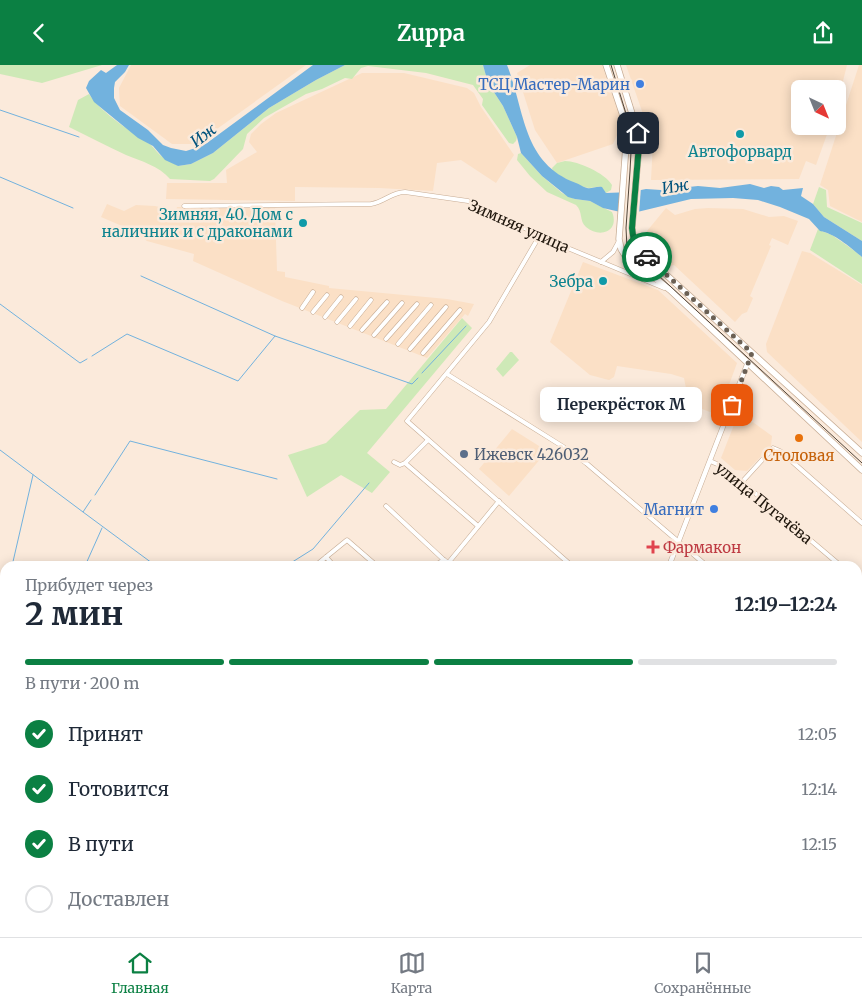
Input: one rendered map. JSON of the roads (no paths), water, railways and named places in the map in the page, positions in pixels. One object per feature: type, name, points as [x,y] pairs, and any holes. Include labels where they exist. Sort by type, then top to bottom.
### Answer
[{"type":"main road","points":[[606,65],[627,132],[619,239],[621,249],[626,257],[670,290],[862,469]]},
{"type":"main road","points":[[617,65],[638,133],[639,145],[632,228],[634,242],[645,256],[752,353],[769,366],[862,453]]},
{"type":"main road","points":[[748,362],[752,353]]},
{"type":"street","name":"Зимняя улица","points":[[184,206],[371,205],[397,192],[468,201],[558,245],[670,290]]},
{"type":"street","points":[[540,235],[489,322],[407,421],[566,561]]},
{"type":"street","points":[[601,262],[613,252],[619,239]]},
{"type":"street","points":[[302,308],[313,292]]},
{"type":"street","points":[[313,312],[327,295]]},
{"type":"street","points":[[325,317],[341,297]]},
{"type":"street","points":[[337,322],[356,299]]},
{"type":"street","points":[[350,326],[371,300]]},
{"type":"street","points":[[362,330],[387,302]]},
{"type":"street","points":[[374,335],[402,303]]},
{"type":"street","points":[[386,339],[417,304]]},
{"type":"street","points":[[398,344],[432,305]]},
{"type":"street","points":[[410,349],[446,307]]},
{"type":"street","points":[[423,353],[460,309]]},
{"type":"street","points":[[671,561],[748,362]]},
{"type":"street","points":[[447,374],[586,463],[701,561]]},
{"type":"street","points":[[394,462],[400,465],[405,463],[428,440]]},
{"type":"street","points":[[742,482],[773,448],[780,451],[862,523]]},
{"type":"street","name":"улица Пугачёва","points":[[710,461],[742,482],[835,561]]},
{"type":"street","points":[[405,463],[478,525]]},
{"type":"street","points":[[450,561],[499,501]]},
{"type":"street","points":[[386,506],[444,560]]},
{"type":"street","points":[[322,561],[347,539],[371,561]]},
{"type":"street","points":[[326,557],[330,561]]},
{"type":"water","name":"Иж","points":[[117,65],[129,65],[115,82],[114,98],[120,110],[148,130],[163,145],[186,151],[207,143],[313,65],[345,65],[269,108],[213,153],[191,164],[178,166],[165,160],[153,146],[138,138],[94,102],[86,88],[89,81],[101,70],[106,73]]},
{"type":"water","points":[[483,65],[507,65],[528,133],[535,149],[558,174],[587,188],[602,187],[606,193],[698,186],[720,188],[750,184],[764,188],[771,186],[779,187],[783,190],[803,188],[801,196],[813,204],[824,217],[862,241],[862,257],[837,238],[820,231],[809,219],[758,200],[733,198],[691,199],[629,214],[603,208],[590,201],[568,197],[542,176],[521,153],[517,137],[503,106],[488,83]]},
{"type":"waterway","points":[[0,110],[79,137]]},
{"type":"waterway","points":[[0,177],[73,208]]},
{"type":"waterway","points":[[141,276],[275,336]]},
{"type":"waterway","points":[[0,304],[80,363],[87,359]]},
{"type":"waterway","points":[[422,373],[466,326]]},
{"type":"waterway","points":[[92,356],[127,334],[238,381],[275,336],[412,384],[418,378]]},
{"type":"waterway","points":[[95,495],[130,441],[277,479]]},
{"type":"waterway","points":[[0,450],[83,512],[91,500]]},
{"type":"waterway","points":[[13,561],[33,475]]},
{"type":"waterway","points":[[294,561],[313,549],[369,483]]},
{"type":"waterway","points":[[83,512],[149,561]]},
{"type":"waterway","points":[[87,561],[102,528]]},
{"type":"tram line","points":[[611,65],[632,133],[626,228],[627,248],[637,260],[658,275],[862,463]]},
{"type":"place","name":"ТСЦ Мастер-Марин","points":[[640,84]]},
{"type":"place","name":"Автофорвард","points":[[740,134]]},
{"type":"place","name":"Зимняя, 40. Дом с наличник и с драконами","points":[[303,223]]},
{"type":"place","name":"Зебра","points":[[603,281]]},
{"type":"place","name":"Перекрёсток М","points":[[732,405]]},
{"type":"place","name":"Столовая","points":[[799,438]]},
{"type":"place","name":"Ижевск 426032","points":[[464,454]]},
{"type":"place","name":"Магнит","points":[[714,509]]},
{"type":"place","name":"Фармакон","points":[[653,547]]}]
